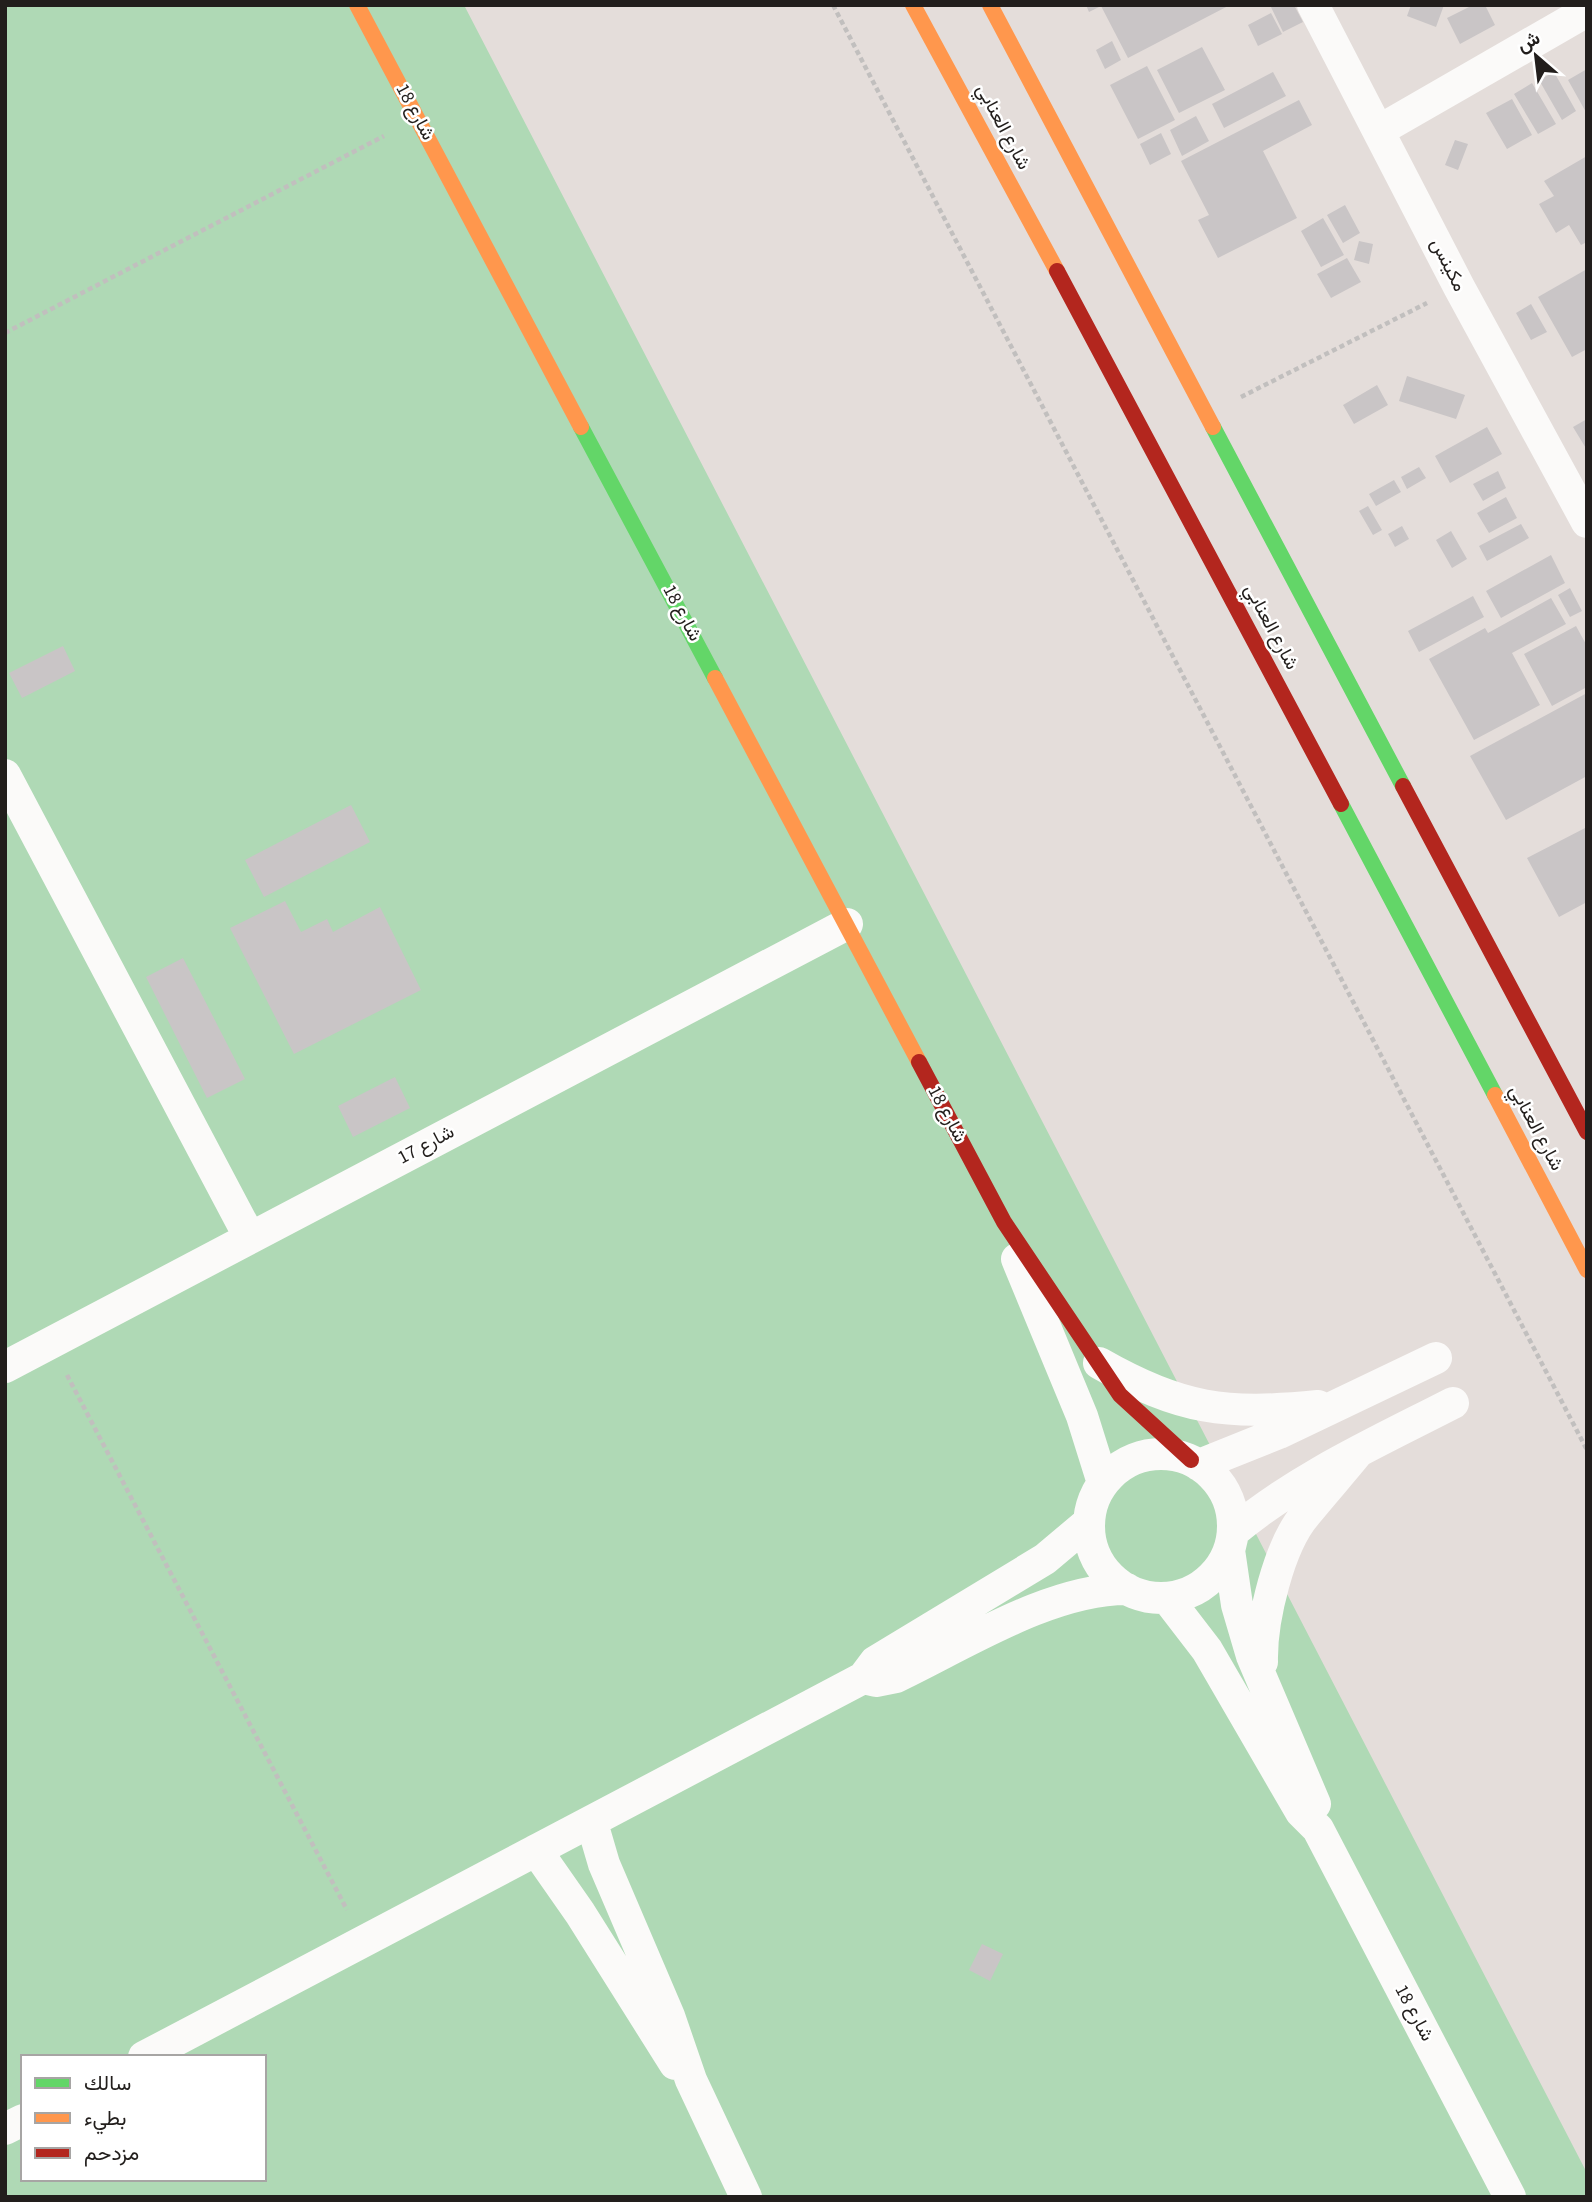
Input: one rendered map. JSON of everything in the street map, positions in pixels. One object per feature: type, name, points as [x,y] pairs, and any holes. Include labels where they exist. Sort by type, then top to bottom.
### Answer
[{"type":"street","name":"شارع 18","points":[[357,5],[1004,1222],[1094,1360],[1138,1415],[1219,1482],[1227,1497],[1233,1515],[1231,1541],[1237,1605],[1263,1681],[1313,1795],[1318,1829]]},
{"type":"street","name":"شارع العنابي","points":[[913,5],[1153,449],[1587,1270]]},
{"type":"street","points":[[990,5],[1587,1132]]},
{"type":"street","name":"مكينس","points":[[1313,5],[1459,286],[1587,522]]},
{"type":"street","points":[[1380,130],[1587,11]]},
{"type":"street","points":[[5,775],[250,1238]]},
{"type":"street","name":"شارع 17","points":[[5,1367],[847,924]]},
{"type":"street","name":"شارع 18","points":[[1004,1222],[1027,1287],[1083,1416],[1103,1483]]},
{"type":"street","points":[[1436,1358],[1344,1404],[1195,1463],[1167,1454],[1143,1457],[1121,1466],[1103,1483],[1093,1502],[1089,1522],[1091,1542],[1098,1561],[1111,1577],[1127,1589],[1146,1597],[1167,1598],[1187,1593],[1205,1583],[1219,1568],[1231,1541],[1280,1496],[1453,1403]]},
{"type":"street","points":[[1094,1360],[1163,1395],[1223,1410],[1255,1412],[1344,1404]]},
{"type":"street","points":[[1263,1681],[1265,1618],[1282,1559],[1304,1515],[1323,1497],[1358,1452]]},
{"type":"street","points":[[148,2055],[863,1678],[875,1662],[1045,1559],[1089,1522]]},
{"type":"street","points":[[863,1678],[876,1681],[896,1677],[1048,1604],[1078,1593],[1127,1589]]},
{"type":"street","name":"شارع 18","points":[[1167,1598],[1207,1650],[1301,1812],[1318,1829],[1510,2197]]},
{"type":"street","points":[[592,1823],[604,1864],[669,2016],[691,2080],[746,2197]]},
{"type":"street","points":[[536,1850],[580,1913],[662,2047],[691,2080]]},
{"type":"street","points":[[5,2129],[21,2121]]},
{"type":"path","points":[[833,5],[1587,1450]]},
{"type":"path","points":[[5,333],[418,118]]},
{"type":"path","points":[[1208,414],[1459,286]]},
{"type":"path","points":[[51,1343],[363,1941]]},
{"type":"green space","points":[[5,5],[464,5],[1587,2173],[1587,2197],[5,2197]]},
{"type":"building","points":[[1086,5],[1230,5],[1128,58],[1101,6],[1089,12]]},
{"type":"building","points":[[1270,5],[1294,5],[1303,22],[1283,32]]},
{"type":"building","points":[[1411,5],[1444,5],[1436,27],[1407,16]]},
{"type":"building","points":[[1473,5],[1485,5],[1495,25],[1460,44],[1447,18]]},
{"type":"building","points":[[1271,13],[1282,34],[1258,46],[1248,25]]},
{"type":"building","points":[[1112,41],[1121,60],[1105,69],[1096,50]]},
{"type":"building","points":[[1202,47],[1225,90],[1179,113],[1157,70]]},
{"type":"building","points":[[1147,66],[1175,120],[1138,139],[1110,85]]},
{"type":"building","points":[[1587,69],[1587,114],[1568,80]]},
{"type":"building","points":[[1273,72],[1286,96],[1224,128],[1212,104]]},
{"type":"building","points":[[1554,72],[1576,111],[1562,120],[1539,80]]},
{"type":"building","points":[[1532,83],[1556,124],[1538,134],[1514,94]]},
{"type":"building","points":[[1512,99],[1532,135],[1507,149],[1486,113]]},
{"type":"building","points":[[1299,100],[1312,125],[1263,151],[1297,218],[1218,258],[1198,220],[1209,215],[1181,161]]},
{"type":"building","points":[[1196,116],[1209,141],[1182,156],[1170,130]]},
{"type":"building","points":[[1161,133],[1171,154],[1150,165],[1140,144]]},
{"type":"building","points":[[1455,140],[1468,144],[1458,170],[1445,165]]},
{"type":"building","points":[[1587,156],[1587,242],[1581,245],[1569,225],[1556,233],[1539,204],[1554,196],[1544,181]]},
{"type":"building","points":[[1345,205],[1360,233],[1343,243],[1327,215]]},
{"type":"building","points":[[1323,218],[1344,255],[1321,267],[1301,231]]},
{"type":"building","points":[[1359,241],[1373,244],[1369,264],[1354,260]]},
{"type":"building","points":[[1347,258],[1361,282],[1331,298],[1317,274]]},
{"type":"building","points":[[1587,269],[1587,349],[1572,357],[1538,297]]},
{"type":"building","points":[[1531,304],[1547,332],[1531,340],[1516,313]]},
{"type":"building","points":[[1407,376],[1465,395],[1456,419],[1399,401]]},
{"type":"building","points":[[1377,385],[1388,405],[1354,424],[1343,405]]},
{"type":"building","points":[[1587,419],[1587,450],[1573,427]]},
{"type":"building","points":[[1487,427],[1502,454],[1450,483],[1435,456]]},
{"type":"building","points":[[1419,467],[1426,478],[1407,489],[1401,477]]},
{"type":"building","points":[[1498,471],[1506,488],[1483,501],[1473,484]]},
{"type":"building","points":[[1394,480],[1401,492],[1376,506],[1369,494]]},
{"type":"building","points":[[1506,497],[1517,518],[1489,533],[1477,513]]},
{"type":"building","points":[[1368,506],[1382,530],[1373,535],[1359,511]]},
{"type":"building","points":[[1521,524],[1529,538],[1487,561],[1479,546]]},
{"type":"building","points":[[1402,526],[1409,539],[1395,547],[1388,534]]},
{"type":"building","points":[[1451,531],[1467,559],[1452,568],[1436,540]]},
{"type":"building","points":[[1551,555],[1565,583],[1501,618],[1486,591]]},
{"type":"building","points":[[1570,588],[1582,611],[1570,617],[1558,595]]},
{"type":"building","points":[[1473,596],[1484,617],[1419,652],[1408,631]]},
{"type":"building","points":[[1551,598],[1566,624],[1512,653],[1540,705],[1474,740],[1429,659],[1485,628],[1488,633]]},
{"type":"building","points":[[1576,626],[1587,646],[1587,687],[1552,706],[1524,654]]},
{"type":"building","points":[[63,646],[75,671],[22,698],[9,673]]},
{"type":"building","points":[[1587,693],[1587,776],[1506,820],[1470,756]]},
{"type":"building","points":[[351,805],[370,842],[264,897],[245,860]]},
{"type":"building","points":[[1587,827],[1587,902],[1559,917],[1527,858]]},
{"type":"building","points":[[285,901],[301,932],[327,919],[333,932],[380,907],[421,990],[294,1054],[230,928]]},
{"type":"building","points":[[183,958],[245,1079],[207,1098],[146,977]]},
{"type":"building","points":[[395,1077],[410,1108],[353,1137],[338,1106]]},
{"type":"building","points":[[982,1944],[1003,1954],[990,1981],[969,1970]]},
{"type":"traffic: fast","points":[[581,427],[715,678]]},
{"type":"traffic: fast","points":[[1213,427],[1403,786]]},
{"type":"traffic: fast","points":[[1341,804],[1495,1095]]},
{"type":"traffic: slow","points":[[357,5],[581,427]]},
{"type":"traffic: slow","points":[[913,5],[1057,271]]},
{"type":"traffic: slow","points":[[990,5],[1213,427]]},
{"type":"traffic: slow","points":[[715,678],[919,1062]]},
{"type":"traffic: slow","points":[[1495,1095],[1587,1270]]},
{"type":"traffic: jam","points":[[1057,271],[1341,804]]},
{"type":"traffic: jam","points":[[1403,786],[1587,1132]]},
{"type":"traffic: jam","points":[[919,1062],[1004,1222],[1120,1395],[1191,1460]]}]
